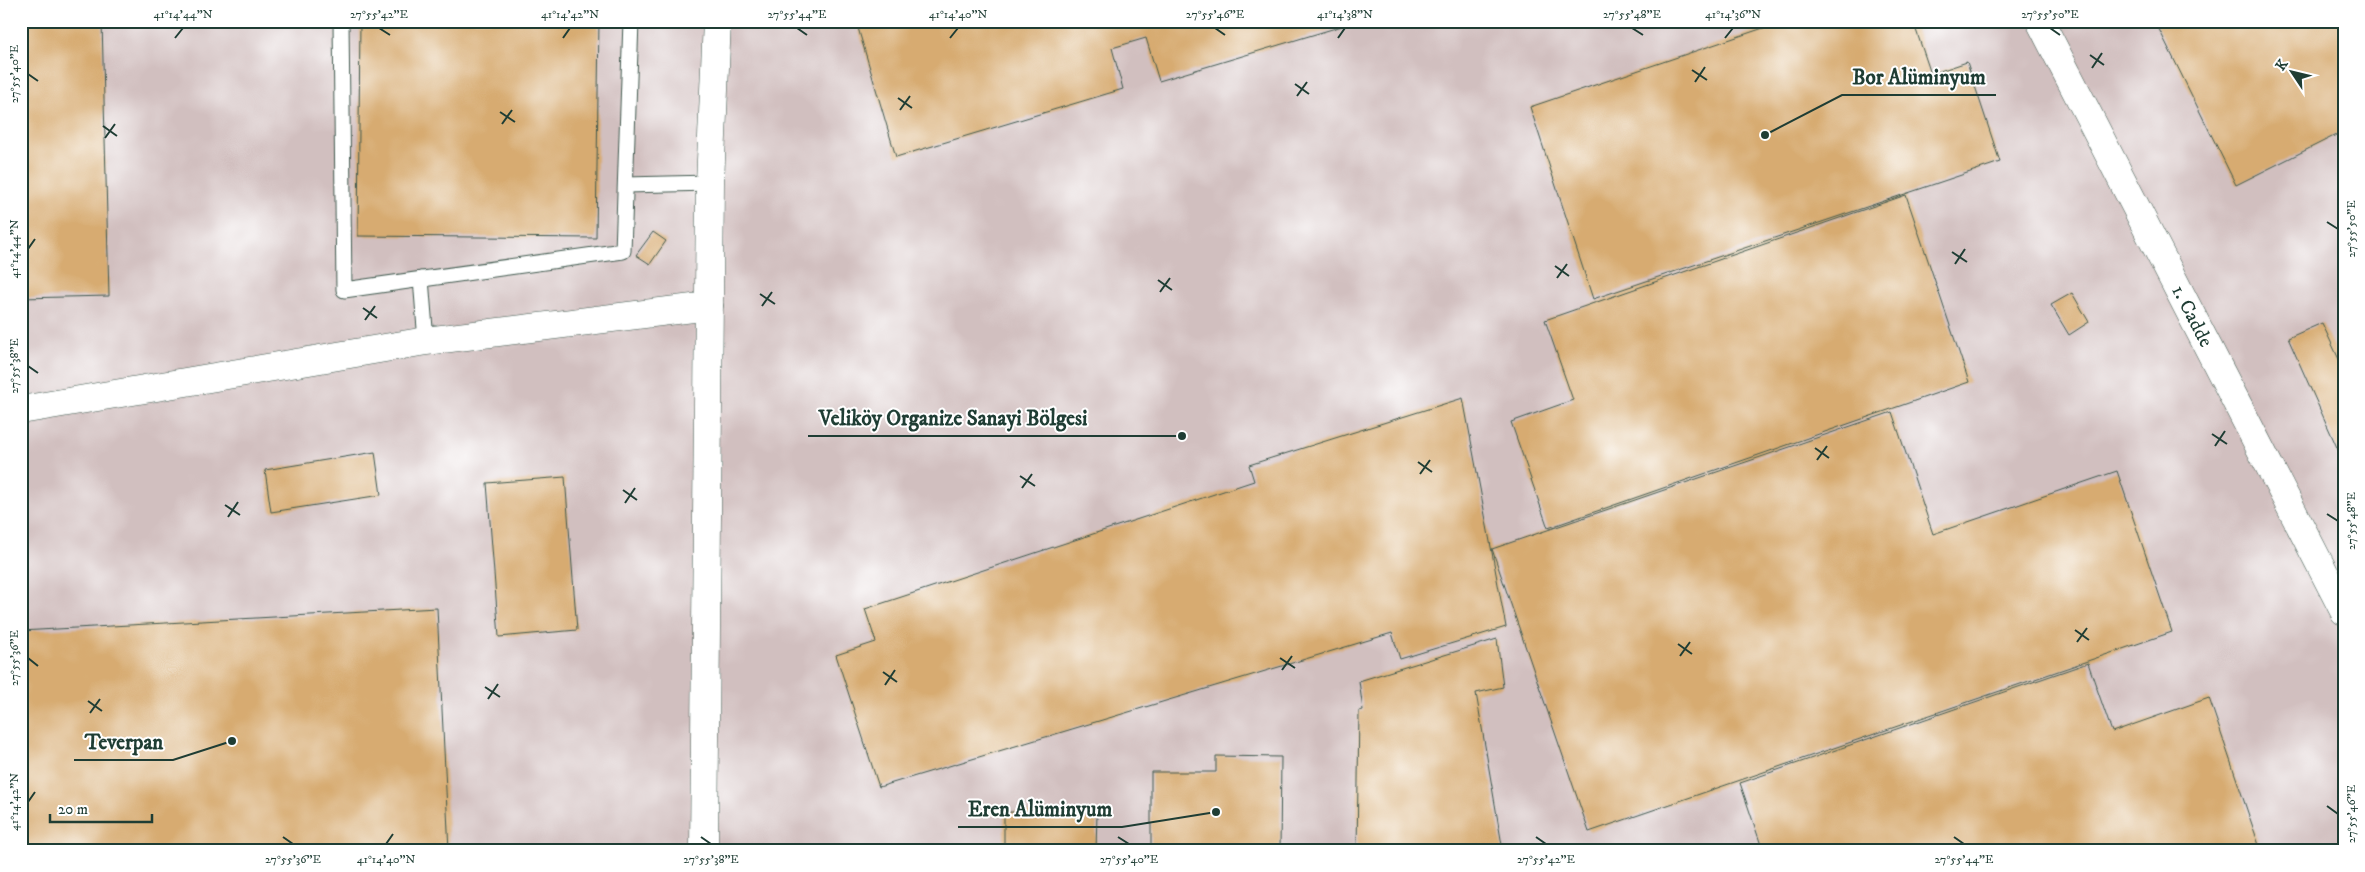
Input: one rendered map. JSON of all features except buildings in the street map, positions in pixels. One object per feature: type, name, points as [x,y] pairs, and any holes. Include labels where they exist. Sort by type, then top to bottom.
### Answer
[{"type":"street","points":[[704,851],[710,183],[717,21]]},
{"type":"street","name":"1. Cadde","points":[[2040,21],[2344,612]]},
{"type":"street","points":[[21,410],[426,341],[709,306]]},
{"type":"lane","points":[[341,21],[344,290],[623,251],[631,21]]},
{"type":"lane","points":[[626,185],[710,183]]},
{"type":"lane","points":[[421,279],[426,341]]},
{"type":"shaded area","points":[[21,21],[2344,21],[2344,851],[21,851]]},
{"type":"place","name":"Bor Alüminyum","points":[[1765,135]]},
{"type":"place","name":"Veliköy Organize Sanayi Bölgesi","points":[[1182,436]]},
{"type":"place","name":"Teverpan","points":[[232,741]]},
{"type":"place","name":"Eren Alüminyum","points":[[1216,812]]}]
